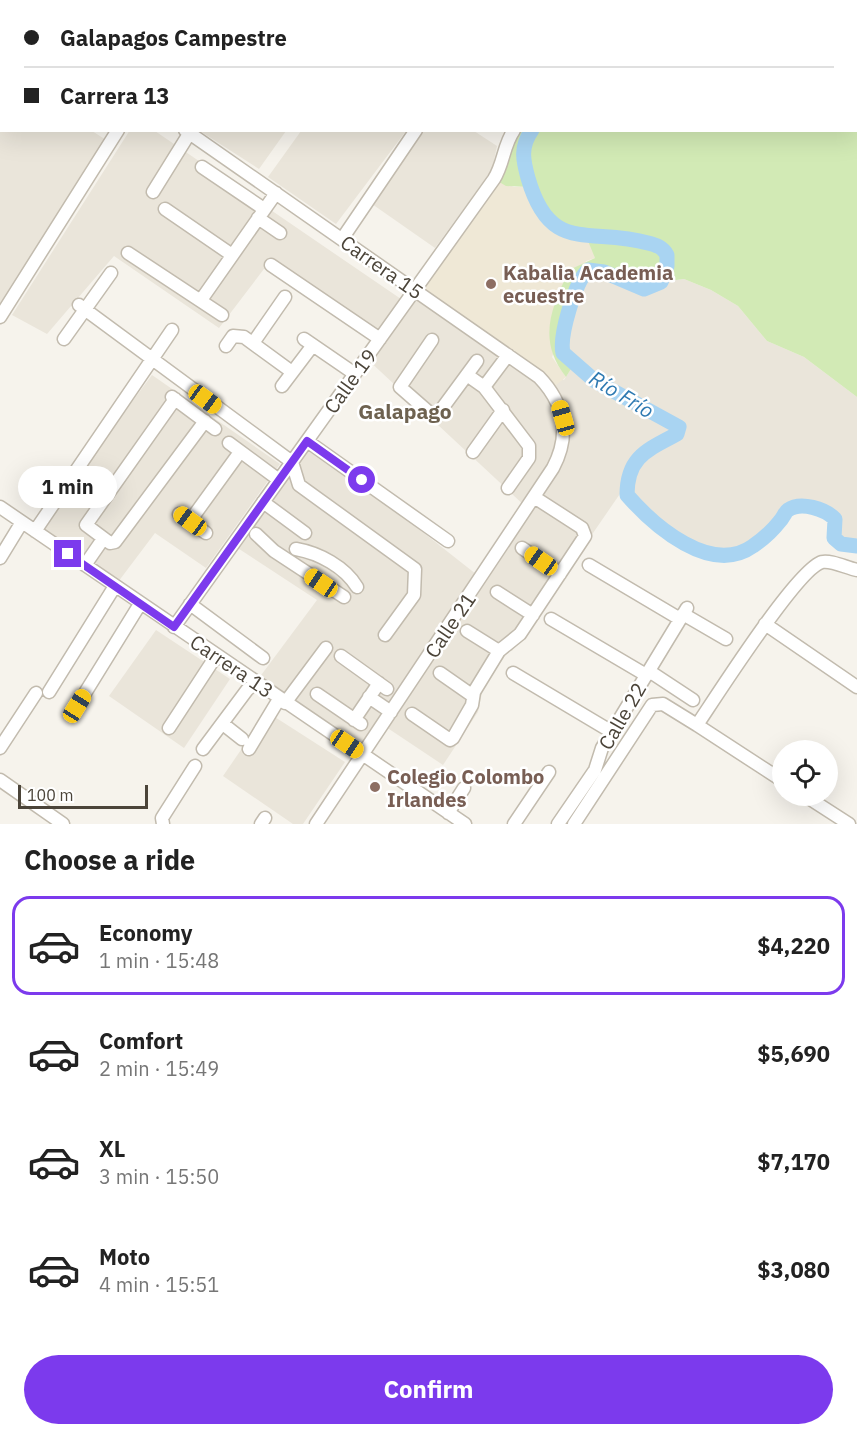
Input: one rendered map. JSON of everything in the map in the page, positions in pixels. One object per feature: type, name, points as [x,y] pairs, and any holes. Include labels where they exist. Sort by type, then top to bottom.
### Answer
[{"type":"street","points":[[0,317],[117,132]]},
{"type":"street","points":[[153,192],[187,132]]},
{"type":"street","name":"Carrera 15","points":[[187,132],[539,377],[551,389],[563,418]]},
{"type":"street","points":[[342,239],[415,132]]},
{"type":"street","name":"Calle 19","points":[[174,627],[494,179],[502,167],[506,144],[513,132]]},
{"type":"street","points":[[202,167],[261,214],[280,233]]},
{"type":"street","points":[[201,300],[276,193]]},
{"type":"street","points":[[165,208],[232,255]]},
{"type":"street","points":[[128,253],[222,315]]},
{"type":"street","points":[[271,265],[380,339]]},
{"type":"street","points":[[64,339],[82,307],[111,273]]},
{"type":"street","points":[[252,343],[285,297]]},
{"type":"street","points":[[82,307],[292,462],[299,485],[415,569],[414,595],[385,635]]},
{"type":"street","points":[[36,531],[172,330]]},
{"type":"street","points":[[226,346],[233,336],[239,335],[292,372]]},
{"type":"street","points":[[432,340],[401,384],[401,390],[435,416],[477,361]]},
{"type":"street","points":[[282,386],[309,342],[355,374]]},
{"type":"street","points":[[484,387],[508,355]]},
{"type":"street","points":[[466,375],[484,387],[503,410],[531,452],[508,488]]},
{"type":"street","points":[[205,421],[115,542],[110,543],[103,539],[86,525],[173,398],[205,421],[215,429]]},
{"type":"street","points":[[473,452],[503,410]]},
{"type":"street","name":"Calle 21","points":[[316,824],[559,457],[564,433],[563,418]]},
{"type":"street","points":[[307,441],[448,541]]},
{"type":"street","points":[[228,443],[279,480]]},
{"type":"street","points":[[206,533],[184,517],[240,452]]},
{"type":"street","points":[[412,714],[450,740],[472,705],[473,696],[499,651],[520,634],[585,532],[562,513],[562,508],[536,493]]},
{"type":"street","points":[[263,502],[307,530],[296,543],[294,565]]},
{"type":"street","name":"Carrera 13","points":[[0,507],[465,824]]},
{"type":"street","points":[[0,558],[22,522]]},
{"type":"street","points":[[256,534],[294,565],[344,597]]},
{"type":"street","points":[[85,565],[103,539]]},
{"type":"street","points":[[522,548],[560,574]]},
{"type":"street","points":[[296,549],[314,552],[351,578],[357,587]]},
{"type":"street","points":[[697,725],[765,624],[811,567],[824,561],[857,570]]},
{"type":"street","points":[[321,583],[332,565]]},
{"type":"street","points":[[589,565],[726,639]]},
{"type":"street","points":[[0,748],[43,692],[115,586]]},
{"type":"street","points":[[497,592],[533,615]]},
{"type":"street","points":[[77,706],[140,604]]},
{"type":"street","points":[[190,604],[263,658]]},
{"type":"street","name":"Calle 22","points":[[558,824],[595,770],[602,748],[683,614]]},
{"type":"street","points":[[551,620],[693,700]]},
{"type":"street","points":[[765,624],[857,687]]},
{"type":"street","points":[[467,631],[499,651]]},
{"type":"street","points":[[223,724],[246,744],[326,648]]},
{"type":"street","points":[[169,728],[216,656]]},
{"type":"street","points":[[317,694],[357,722],[369,697],[383,686],[341,656]]},
{"type":"street","points":[[440,673],[473,696]]},
{"type":"street","points":[[513,673],[612,732]]},
{"type":"street","points":[[204,749],[247,690],[256,682]]},
{"type":"street","points":[[369,697],[391,712]]},
{"type":"street","points":[[573,824],[652,705],[663,704],[772,774]]},
{"type":"street","points":[[163,824],[162,818],[195,766]]},
{"type":"street","points":[[514,824],[549,772]]},
{"type":"street","points":[[0,780],[63,824]]},
{"type":"street","points":[[448,813],[464,788]]},
{"type":"street","points":[[821,806],[849,824]]},
{"type":"shaded area","points":[[0,132],[94,132],[111,143],[0,317]]},
{"type":"shaded area","points":[[129,132],[156,132],[401,299],[377,335],[270,261],[219,328],[114,256],[47,334],[12,315]]},
{"type":"shaded area","points":[[202,132],[285,132],[259,169]]},
{"type":"shaded area","points":[[300,132],[405,132],[336,224],[268,177]]},
{"type":"shaded area","points":[[423,132],[476,132],[497,146],[492,170],[435,248],[372,204]]},
{"type":"shaded area","name":"Kabalia Academia ecuestre","points":[[494,179],[514,187],[531,186],[541,210],[573,235],[586,236],[593,247],[595,258],[586,261],[552,357],[566,377],[551,389],[415,290]]},
{"type":"shaded area","points":[[588,270],[604,272],[636,288],[654,287],[661,282],[684,279],[711,290],[738,306],[767,341],[804,357],[857,397],[857,546],[841,544],[834,538],[835,519],[831,515],[814,508],[799,506],[788,510],[779,523],[745,551],[710,555],[687,544],[640,510],[627,495],[626,485],[512,651],[509,650],[483,688],[478,712],[443,765],[383,725],[362,754],[256,682],[317,600],[233,545],[307,441],[481,578],[526,507],[366,358],[415,290],[564,380],[574,364],[563,353],[562,339],[579,283]]},
{"type":"shaded area","points":[[152,375],[280,464],[206,568],[155,533],[115,586],[35,531]]},
{"type":"shaded area","points":[[156,630],[230,679],[184,748],[109,696]]},
{"type":"shaded area","points":[[267,712],[345,762],[303,824],[293,824],[223,776]]},
{"type":"green space","points":[[514,132],[857,132],[857,397],[804,357],[767,341],[738,306],[711,290],[684,279],[661,282],[644,289],[636,288],[595,270],[588,270],[583,275],[562,339],[563,353],[574,364],[566,377],[557,363],[549,337],[552,311],[569,270],[595,258],[586,236],[565,231],[550,221],[531,187],[506,186],[494,179]]},
{"type":"waterway","name":"Río Frío","points":[[531,132],[524,148],[525,165],[537,202],[548,218],[560,228],[574,233],[648,243],[661,248],[667,255],[667,266],[661,282],[644,289],[604,272],[588,270],[573,297],[563,335],[563,353],[595,381],[679,427],[677,434],[648,450],[635,463],[628,482],[627,495],[668,533],[702,551],[719,555],[737,554],[753,546],[774,528],[787,511],[799,506],[813,507],[831,515],[835,519],[834,538],[841,544],[857,546]]},
{"type":"place","name":"Kabalia Academia ecuestre","points":[[491,284]]},
{"type":"place","name":"Colegio Colombo Irlandes","points":[[375,787]]},
{"type":"district","name":"Galapago","points":[[405,411]]},
{"type":"route","points":[[68,554],[174,627],[307,441],[362,480]]}]
